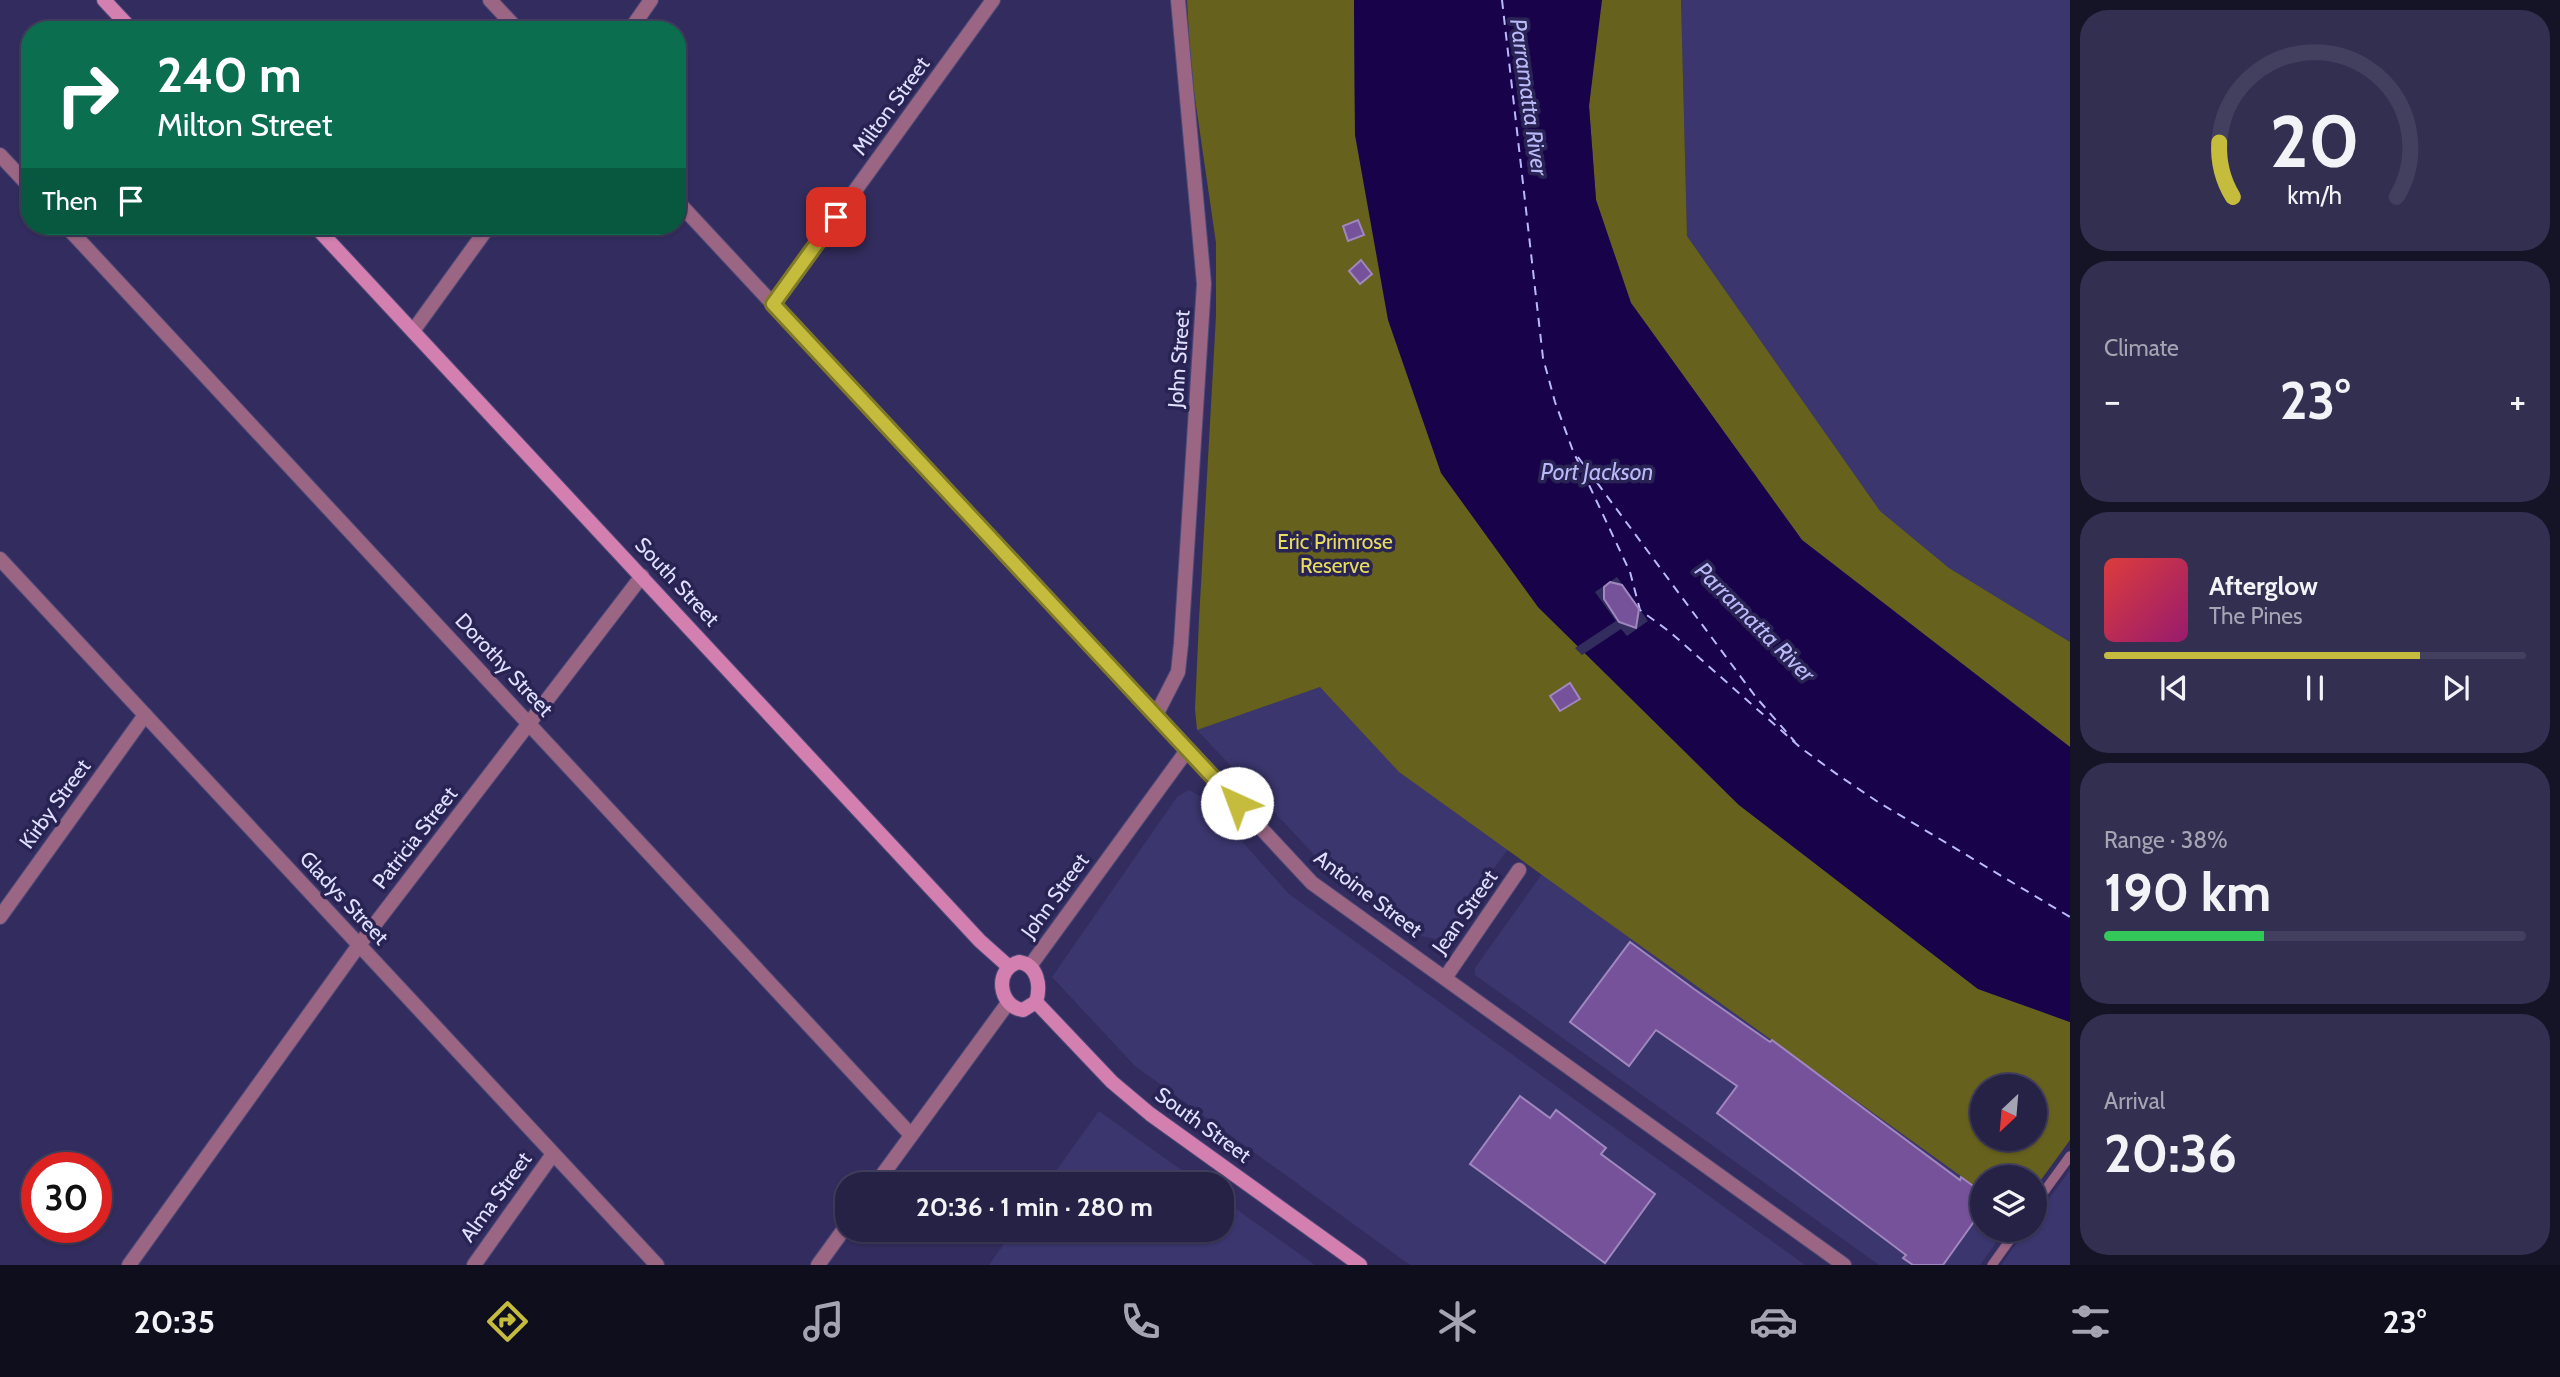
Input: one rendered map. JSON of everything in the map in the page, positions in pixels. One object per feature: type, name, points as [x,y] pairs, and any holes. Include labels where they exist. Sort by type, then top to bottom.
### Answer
[{"type":"street","points":[[104,0],[124,21]]},
{"type":"street","points":[[490,0],[510,21]]},
{"type":"street","points":[[637,21],[652,0]]},
{"type":"street","name":"Milton Street","points":[[773,304],[993,0]]},
{"type":"street","name":"John Street","points":[[1156,715],[1178,672],[1180,658],[1204,302],[1202,242],[1178,0]]},
{"type":"street","points":[[0,155],[21,177]]},
{"type":"street","name":"Antoine Street","points":[[686,211],[1312,883],[1844,1265]]},
{"type":"street","name":"Dorothy Street","points":[[74,235],[911,1135]]},
{"type":"street","name":"South Street","points":[[323,235],[979,941],[1008,967]]},
{"type":"street","points":[[413,331],[482,235]]},
{"type":"street","name":"Gladys Street","points":[[0,559],[657,1265]]},
{"type":"street","name":"Patricia Street","points":[[129,1265],[359,945],[642,576]]},
{"type":"street","name":"Kirby Street","points":[[0,916],[145,715]]},
{"type":"street","name":"John Street","points":[[1030,966],[1188,749]]},
{"type":"street","name":"Jean Street","points":[[1445,978],[1519,870]]},
{"type":"street","points":[[1019,962],[1030,966],[1037,977],[1035,1002],[1023,1010],[1014,1009],[1008,1003],[1002,981],[1008,967],[1019,962]]},
{"type":"street","name":"South Street","points":[[1035,1002],[1112,1082],[1150,1114],[1360,1265]]},
{"type":"street","points":[[885,1172],[1008,1003]]},
{"type":"street","name":"Alma Street","points":[[474,1265],[553,1154]]},
{"type":"street","points":[[818,1265],[835,1242]]},
{"type":"lane","points":[[2047,1188],[2070,1156]]},
{"type":"lane","points":[[1992,1265],[2008,1242]]},
{"type":"shaded area","points":[[1681,0],[2070,0],[2070,642],[1949,568],[1880,511],[1687,236]]},
{"type":"shaded area","points":[[1320,686],[1399,772],[1508,849],[1446,935],[1435,939],[1422,936],[1323,864],[1197,730]]},
{"type":"shaded area","points":[[1189,790],[1203,798],[1289,894],[1805,1265],[1410,1265],[1135,1066],[1052,977],[1177,797]]},
{"type":"shaded area","points":[[1542,874],[1970,1183],[1970,1242],[1996,1242],[1980,1265],[1879,1265],[1475,975],[1475,968]]},
{"type":"shaded area","points":[[1099,1111],[1184,1172],[1055,1172]]},
{"type":"shaded area","points":[[2070,1170],[2070,1265],[2001,1265],[2017,1242],[2047,1242],[2047,1202]]},
{"type":"shaded area","points":[[1234,1208],[1315,1265],[989,1265],[1005,1242],[1234,1242]]},
{"type":"green space","name":"Eric Primrose Reserve","points":[[1187,0],[1354,0],[1355,135],[1538,607],[1739,805],[1978,989],[2070,1022],[2070,1140],[2047,1172],[2047,1165],[1970,1165],[1970,1183],[1399,772],[1320,687],[1197,730],[1195,709],[1199,620],[1216,316],[1216,243],[1191,71]]},
{"type":"green space","points":[[1600,0],[1681,0],[1687,236],[1880,511],[1949,568],[2070,642],[2070,747],[1802,540],[1631,303],[1596,200],[1589,106]]},
{"type":"water","name":"Port Jackson","points":[[1354,0],[1602,0],[1589,106],[1596,200],[1631,303],[1802,540],[2070,747],[2070,1022],[1978,989],[1739,805],[1538,607],[1441,473],[1388,320],[1355,135]]},
{"type":"pier","points":[[1617,577],[1648,621],[1627,636],[1621,629],[1582,655],[1575,648],[1616,621],[1595,592]]},
{"type":"building","points":[[1358,220],[1364,235],[1348,241],[1343,226]]},
{"type":"building","points":[[1361,260],[1372,274],[1360,284],[1349,271]]},
{"type":"building","points":[[1610,582],[1622,585],[1639,609],[1636,628],[1619,622],[1604,599],[1604,587]]},
{"type":"building","points":[[1570,683],[1580,699],[1560,711],[1550,696]]},
{"type":"building","points":[[1630,942],[1770,1042],[1772,1040],[1960,1180],[1961,1177],[1970,1184],[1970,1227],[1943,1265],[1913,1265],[1903,1258],[1906,1255],[1717,1113],[1737,1086],[1656,1030],[1629,1066],[1570,1022]]},
{"type":"building","points":[[1520,1096],[1550,1118],[1556,1110],[1606,1148],[1601,1154],[1655,1194],[1605,1263],[1470,1164]]},
{"type":"ferry route","points":[[1502,0],[1543,358],[1573,451],[1630,572],[1640,610],[1670,632],[1801,748],[1838,775],[1878,802],[2070,917]]},
{"type":"ferry route","points":[[1578,457],[1755,696],[1795,742]]},
{"type":"route","points":[[836,217],[773,304],[1237,803]]},
{"type":"water label","name":"Parramatta River","points":[[1529,97]]},
{"type":"water label","name":"Parramatta River","points":[[1755,622]]}]
